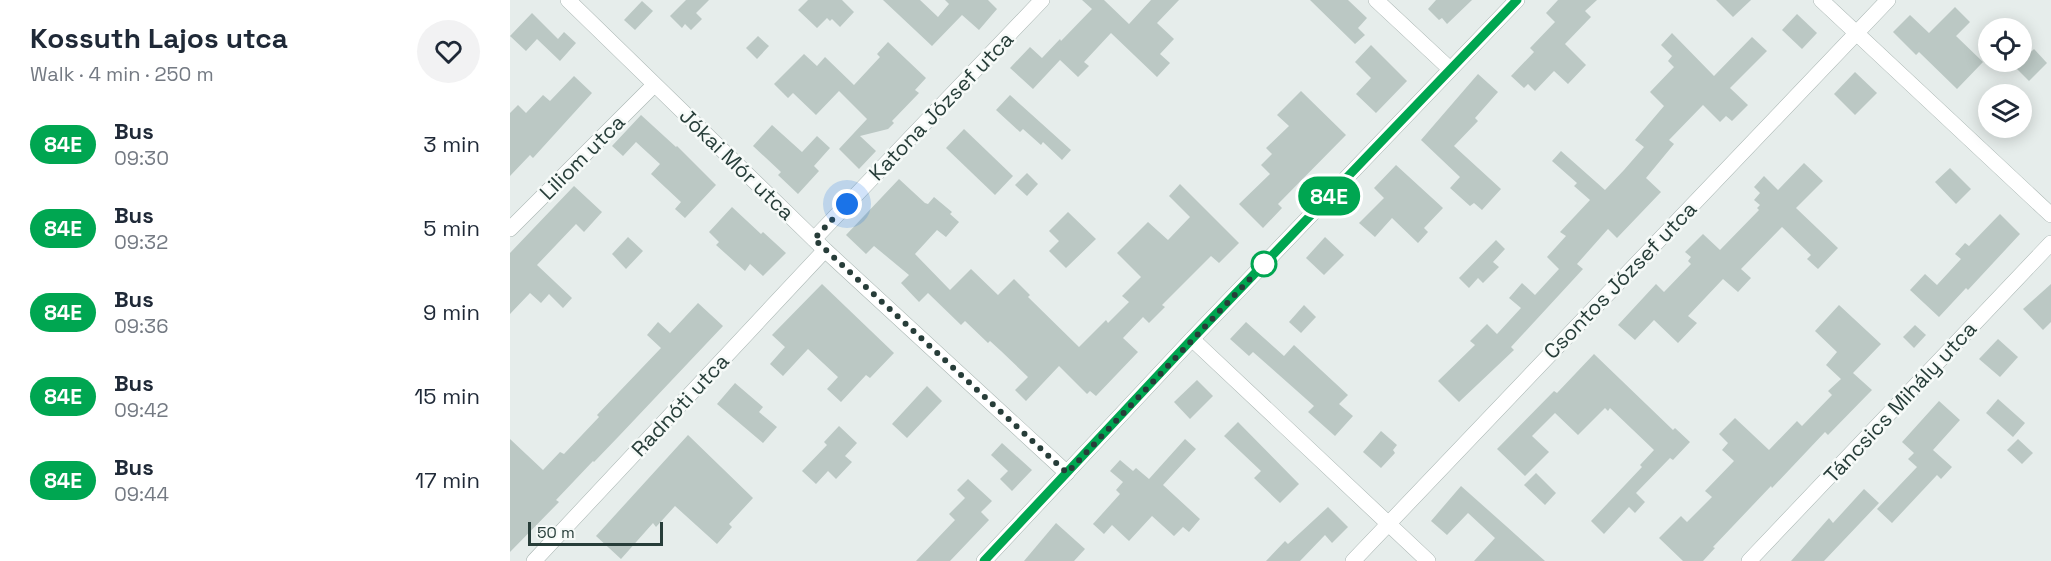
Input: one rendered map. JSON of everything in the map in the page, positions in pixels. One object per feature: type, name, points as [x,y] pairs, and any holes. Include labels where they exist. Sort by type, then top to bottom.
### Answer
[{"type":"street","name":"Jókai Mór utca","points":[[568,0],[820,244],[1067,473]]},
{"type":"street","name":"Katona József utca","points":[[820,244],[1042,0]]},
{"type":"street","points":[[1376,0],[1450,69]]},
{"type":"street","points":[[984,561],[1192,339],[1516,0]]},
{"type":"street","points":[[1821,0],[2051,215]]},
{"type":"street","name":"Csontos József utca","points":[[1353,561],[1888,0]]},
{"type":"street","name":"Liliom utca","points":[[510,229],[654,85]]},
{"type":"street","name":"Táncsics Mihály utca","points":[[1749,561],[2051,243]]},
{"type":"street","name":"Radnóti utca","points":[[534,561],[820,244]]},
{"type":"street","points":[[1192,339],[1428,561]]},
{"type":"building","points":[[686,0],[709,0],[696,13],[702,19],[691,30],[685,24],[682,28],[670,16]]},
{"type":"building","points":[[808,0],[842,0],[854,12],[840,27],[832,19],[830,21],[827,18],[817,28],[798,10]]},
{"type":"building","points":[[883,0],[920,0],[938,17],[949,4],[945,0],[988,0],[997,9],[979,30],[962,15],[932,46]]},
{"type":"building","points":[[1082,0],[1104,0],[1129,24],[1151,0],[1179,0],[1157,23],[1174,39],[1160,54],[1170,63],[1157,77],[1111,33],[1084,62],[1089,66],[1078,77],[1060,60],[1033,89],[1010,68],[1030,47],[1042,58],[1060,39],[1061,41],[1092,9]]},
{"type":"building","points":[[1310,0],[1348,0],[1367,18],[1358,28],[1365,35],[1355,44]]},
{"type":"building","points":[[1436,0],[1472,0],[1447,24],[1442,18],[1439,20],[1428,9]]},
{"type":"building","points":[[1558,0],[1597,0],[1585,11],[1591,17],[1565,44],[1586,65],[1568,84],[1554,71],[1535,91],[1528,84],[1524,88],[1511,76],[1534,52],[1530,48],[1555,22],[1546,13]]},
{"type":"building","points":[[1716,0],[1751,0],[1733,17]]},
{"type":"building","points":[[642,1],[653,11],[635,30],[624,20]]},
{"type":"building","points":[[1955,7],[1970,22],[1956,36],[1978,57],[1978,67],[1957,89],[1919,52],[1916,55],[1893,32],[1910,15],[1929,33]]},
{"type":"building","points":[[532,13],[558,39],[564,32],[576,43],[560,61],[537,39],[526,51],[510,36]]},
{"type":"building","points":[[1797,14],[1817,33],[1802,49],[1782,30]]},
{"type":"building","points":[[1672,33],[1714,76],[1752,37],[1767,51],[1730,88],[1748,105],[1732,121],[1726,116],[1720,122],[1703,105],[1669,140],[1674,144],[1646,178],[1661,192],[1617,238],[1608,229],[1577,264],[1583,269],[1511,347],[1514,350],[1459,402],[1438,381],[1475,345],[1470,341],[1487,324],[1497,334],[1521,308],[1509,298],[1522,283],[1535,295],[1559,269],[1547,257],[1566,236],[1560,232],[1590,200],[1574,186],[1577,183],[1552,161],[1561,151],[1605,190],[1624,170],[1644,147],[1635,140],[1664,106],[1650,92],[1674,67],[1668,61],[1672,56],[1661,45]]},
{"type":"building","points":[[758,36],[769,46],[757,59],[746,48]]},
{"type":"building","points":[[888,42],[926,78],[915,90],[919,93],[892,121],[894,123],[888,129],[860,136],[876,151],[859,169],[839,149],[867,119],[839,91],[816,115],[793,93],[788,98],[774,84],[804,54],[817,66],[825,57],[854,85],[880,57],[877,54]]},
{"type":"building","points":[[1371,45],[1407,81],[1376,113],[1356,94],[1371,78],[1355,62]]},
{"type":"building","points":[[2034,49],[2047,63],[2029,81],[2020,72],[2032,72],[2032,51]]},
{"type":"building","points":[[1855,72],[1877,93],[1855,115],[1834,94]]},
{"type":"building","points":[[1478,74],[1498,92],[1475,118],[1478,121],[1454,146],[1501,189],[1482,210],[1474,203],[1470,206],[1450,188],[1460,177],[1421,140]]},
{"type":"building","points":[[574,76],[592,93],[533,158],[530,155],[510,176],[510,113],[518,105],[526,113],[543,95],[550,101]]},
{"type":"building","points":[[1301,91],[1346,135],[1278,204],[1282,208],[1263,228],[1239,204],[1270,174],[1261,165],[1272,154],[1266,148],[1289,126],[1277,115]]},
{"type":"building","points":[[1010,95],[1071,150],[1062,160],[1043,142],[1041,145],[1023,129],[1020,132],[996,110]]},
{"type":"building","points":[[641,115],[677,146],[716,185],[685,218],[675,209],[681,202],[651,174],[660,164],[636,142],[623,156],[612,146]]},
{"type":"building","points":[[772,125],[802,152],[817,136],[830,148],[814,166],[819,171],[798,194],[778,175],[781,172],[753,146]]},
{"type":"building","points":[[964,129],[1013,176],[995,195],[946,148]]},
{"type":"building","points":[[1804,163],[1823,181],[1796,208],[1838,248],[1818,269],[1807,259],[1811,255],[1782,227],[1741,269],[1751,278],[1738,292],[1723,279],[1688,316],[1697,323],[1678,343],[1654,320],[1635,340],[1618,325],[1656,284],[1664,292],[1691,264],[1688,261],[1691,257],[1685,252],[1703,234],[1720,250],[1759,210],[1757,208],[1760,205],[1754,200],[1760,193],[1754,187],[1764,176],[1778,190]]},
{"type":"building","points":[[1396,165],[1443,208],[1424,228],[1428,232],[1418,243],[1392,218],[1375,237],[1359,223],[1384,198],[1374,188]]},
{"type":"building","points":[[1950,168],[1971,189],[1956,204],[1935,182]]},
{"type":"building","points":[[1027,173],[1038,184],[1027,196],[1015,185]]},
{"type":"building","points":[[899,179],[925,203],[928,204],[934,197],[952,212],[950,214],[959,222],[946,237],[937,230],[915,254],[950,290],[971,269],[998,295],[1014,279],[1030,295],[1028,297],[1079,347],[1106,320],[1108,323],[1129,302],[1122,296],[1141,277],[1117,253],[1148,222],[1168,240],[1190,217],[1169,196],[1180,184],[1239,243],[1219,263],[1211,256],[1162,305],[1165,307],[1149,323],[1143,317],[1123,338],[1138,352],[1096,396],[1090,391],[1087,394],[1059,366],[1026,401],[1015,390],[1028,377],[1001,351],[990,341],[988,343],[965,321],[961,325],[928,293],[919,302],[901,283],[909,275],[874,246],[866,254],[846,235]]},
{"type":"building","points":[[574,186],[602,212],[584,232],[576,224],[537,265],[572,298],[563,308],[549,294],[541,303],[530,293],[510,314],[510,253]]},
{"type":"building","points":[[732,207],[786,253],[763,276],[750,264],[745,271],[716,245],[719,242],[709,232]]},
{"type":"building","points":[[1068,212],[1096,239],[1066,268],[1049,251],[1059,241],[1049,231]]},
{"type":"building","points":[[2000,214],[2020,234],[1968,290],[1966,288],[1939,317],[1910,290],[1925,274],[1937,285],[1961,259],[1955,254],[1965,243],[1969,246]]},
{"type":"building","points":[[628,237],[643,251],[626,269],[612,254]]},
{"type":"building","points":[[1325,237],[1344,255],[1324,275],[1306,258]]},
{"type":"building","points":[[1496,240],[1505,249],[1493,262],[1499,267],[1483,283],[1478,278],[1469,288],[1459,278]]},
{"type":"building","points":[[822,284],[894,353],[870,378],[866,375],[841,402],[827,389],[838,377],[808,349],[783,376],[770,364],[785,347],[772,335]]},
{"type":"building","points":[[2051,284],[2051,322],[2043,330],[2023,309]]},
{"type":"building","points":[[698,303],[723,326],[556,500],[559,502],[510,552],[510,439],[543,470],[560,452],[564,454],[599,417],[597,415],[661,348],[647,335],[658,322],[670,333]]},
{"type":"building","points":[[1304,305],[1316,317],[1301,333],[1289,322]]},
{"type":"building","points":[[1839,305],[1881,344],[1853,373],[1872,390],[1828,435],[1825,432],[1772,488],[1771,486],[1713,547],[1715,548],[1703,561],[1683,561],[1659,538],[1681,516],[1687,522],[1712,497],[1705,491],[1734,461],[1722,450],[1728,443],[1719,434],[1735,418],[1769,450],[1797,421],[1802,426],[1832,395],[1828,391],[1841,379],[1826,365],[1837,352],[1815,331]]},
{"type":"building","points":[[1246,322],[1284,356],[1294,345],[1348,395],[1339,404],[1353,416],[1335,436],[1308,412],[1314,406],[1253,352],[1249,356],[1230,339]]},
{"type":"building","points":[[1915,325],[1926,335],[1914,348],[1903,337]]},
{"type":"building","points":[[1998,339],[2018,357],[2000,377],[1979,359]]},
{"type":"building","points":[[1594,354],[1673,430],[1675,428],[1690,442],[1673,460],[1670,458],[1636,493],[1645,502],[1635,513],[1629,507],[1604,534],[1591,521],[1642,467],[1640,465],[1654,450],[1610,408],[1608,411],[1605,408],[1578,435],[1555,413],[1532,436],[1549,452],[1525,476],[1497,449],[1554,391],[1557,393]]},
{"type":"building","points":[[1197,380],[1213,396],[1190,419],[1174,402]]},
{"type":"building","points":[[735,383],[763,407],[759,412],[777,427],[763,443],[717,404]]},
{"type":"building","points":[[927,386],[942,401],[907,438],[892,424]]},
{"type":"building","points":[[1998,399],[2025,423],[2013,437],[1986,413]]},
{"type":"building","points":[[1939,401],[1960,420],[1933,450],[1952,467],[1941,479],[1937,475],[1892,523],[1877,509],[1917,467],[1908,459],[1914,453],[1902,442]]},
{"type":"building","points":[[1238,422],[1299,484],[1280,503],[1254,478],[1261,471],[1224,436]]},
{"type":"building","points":[[839,426],[857,443],[845,456],[852,462],[836,479],[828,471],[816,484],[802,471],[827,445],[824,442]]},
{"type":"building","points":[[1381,431],[1397,445],[1393,450],[1395,453],[1381,468],[1363,452]]},
{"type":"building","points":[[688,435],[753,498],[729,524],[732,527],[717,544],[675,506],[656,527],[653,523],[621,559],[596,536]]},
{"type":"building","points":[[1185,439],[1196,449],[1163,485],[1200,519],[1189,532],[1183,527],[1174,536],[1152,516],[1129,541],[1112,525],[1104,534],[1093,524],[1120,494],[1116,490],[1123,482],[1110,471],[1120,460],[1133,471],[1136,468],[1149,479]]},
{"type":"building","points":[[2018,439],[2033,453],[2022,464],[2007,450]]},
{"type":"building","points":[[1002,443],[1032,470],[1012,491],[1000,479],[1008,471],[991,455]]},
{"type":"building","points":[[1536,473],[1556,493],[1545,505],[1524,485]]},
{"type":"building","points":[[968,479],[992,501],[981,512],[989,520],[950,561],[916,561],[955,520],[949,514],[965,498],[957,490]]},
{"type":"building","points":[[1461,486],[1545,561],[1474,561],[1495,538],[1468,513],[1447,535],[1431,521]]},
{"type":"building","points":[[1864,489],[1879,503],[1824,561],[1791,561],[1829,518],[1833,523]]},
{"type":"building","points":[[1328,507],[1348,527],[1332,543],[1325,535],[1300,561],[1266,561],[1285,541],[1288,544]]},
{"type":"building","points":[[1056,523],[1085,549],[1074,561],[1024,561]]},
{"type":"bus line","name":"84E","points":[[984,561],[1192,339],[1517,0]]},
{"type":"route","points":[[847,204],[814,239],[1067,473],[1264,264]]}]
